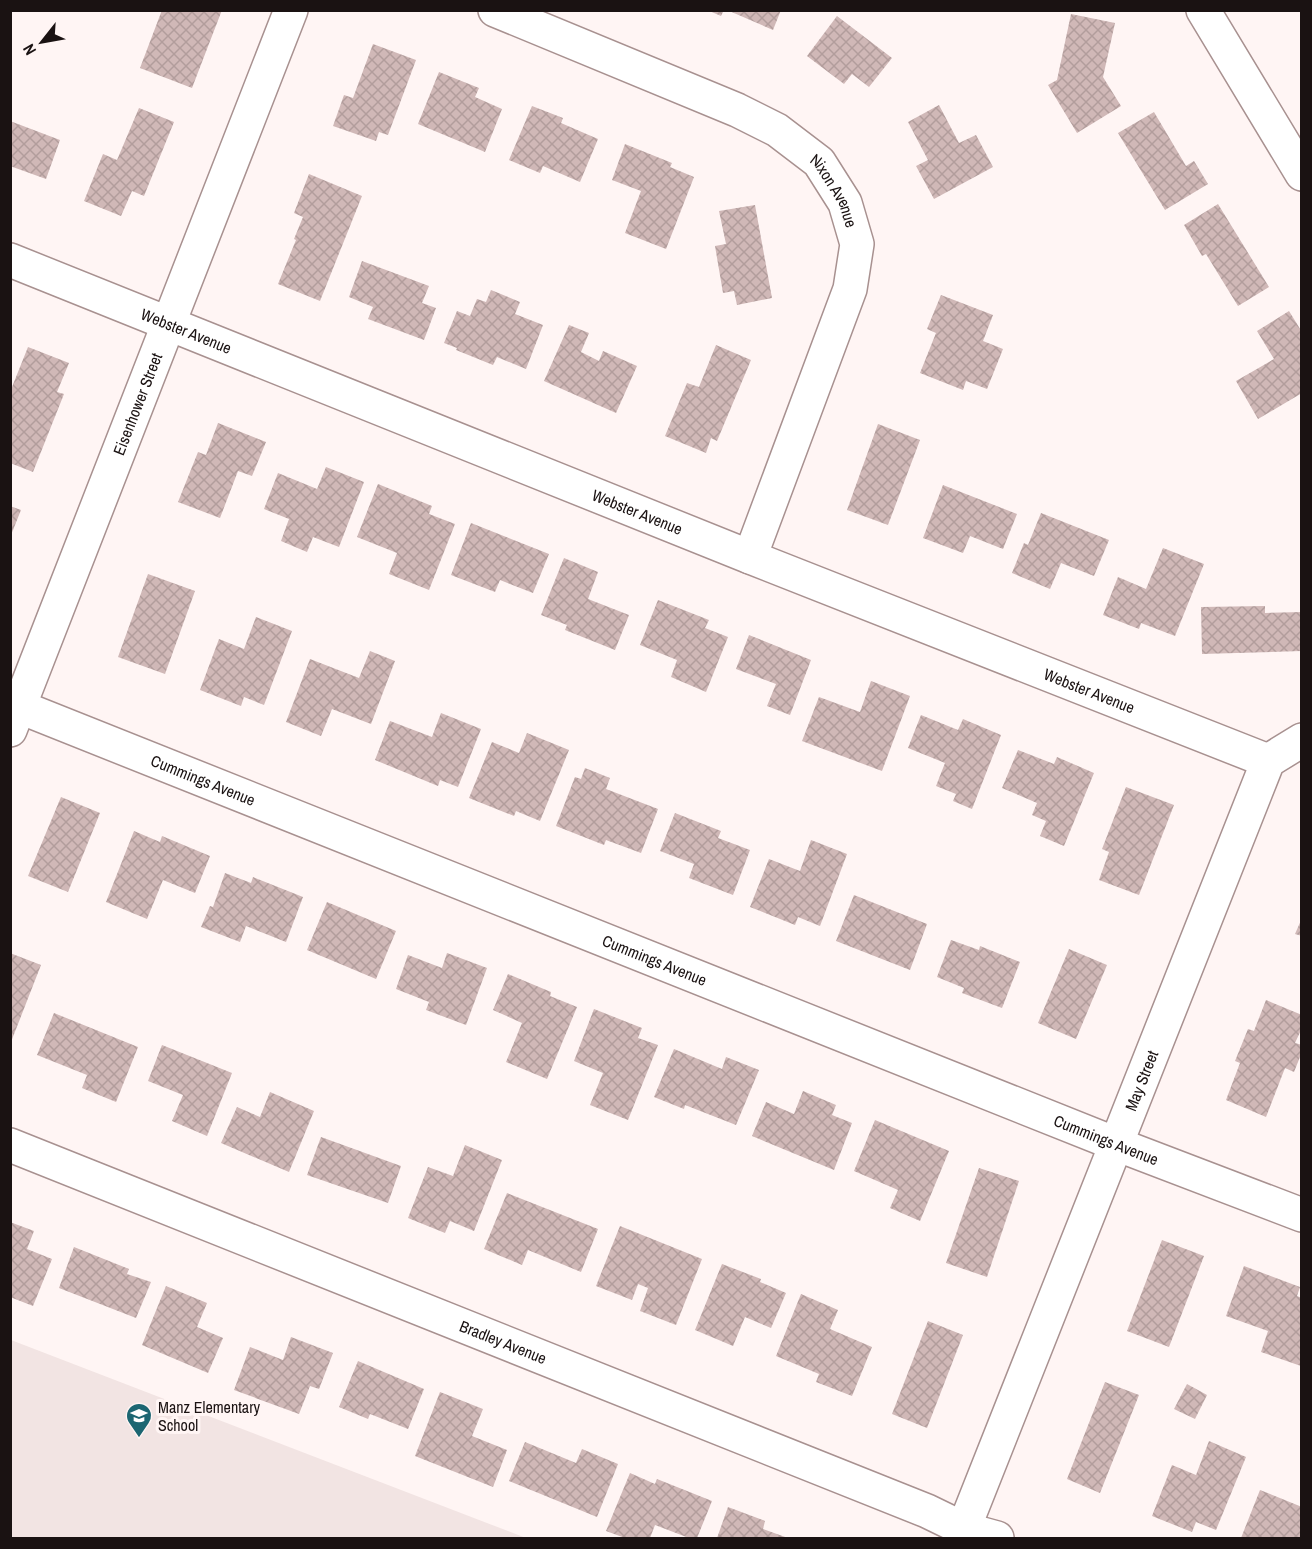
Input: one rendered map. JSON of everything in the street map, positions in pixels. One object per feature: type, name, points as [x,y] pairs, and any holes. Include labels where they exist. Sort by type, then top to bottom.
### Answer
[{"type":"street","name":"Eisenhower Street","points":[[14,713],[291,10]]},
{"type":"street","name":"Nixon Avenue","points":[[495,10],[737,110],[777,130],[819,162],[845,203],[857,244],[850,289],[750,557]]},
{"type":"street","points":[[1203,10],[1302,174]]},
{"type":"street","name":"Webster Avenue","points":[[10,260],[750,557],[1268,761]]},
{"type":"street","name":"Cummings Avenue","points":[[14,713],[1302,1215]]},
{"type":"street","points":[[1268,761],[1302,740]]},
{"type":"street","name":"May Street","points":[[962,1534],[1268,761]]},
{"type":"street","name":"Bradley Avenue","points":[[10,1145],[927,1511],[962,1534],[997,1539]]},
{"type":"shaded area","name":"Manz Elementary School","points":[[11,1340],[526,1538],[11,1538]]},
{"type":"building","points":[[162,10],[222,10],[192,88],[140,68]]},
{"type":"building","points":[[707,10],[724,10],[721,16]]},
{"type":"building","points":[[727,10],[781,10],[773,30]]},
{"type":"building","points":[[1071,14],[1115,23],[1103,77],[1121,106],[1077,133],[1048,85],[1057,80]]},
{"type":"building","points":[[837,16],[892,58],[869,87],[852,74],[844,84],[807,56]]},
{"type":"building","points":[[373,44],[416,60],[388,135],[379,132],[376,141],[333,126],[344,95],[353,98]]},
{"type":"building","points":[[439,72],[479,88],[475,97],[502,109],[485,152],[418,124]]},
{"type":"building","points":[[939,105],[959,143],[976,135],[993,167],[934,199],[916,166],[928,160],[908,122]]},
{"type":"building","points":[[532,106],[563,118],[561,123],[598,139],[580,182],[543,166],[540,173],[509,160]]},
{"type":"building","points":[[139,108],[174,122],[144,196],[132,191],[121,216],[84,201],[103,154],[117,160]]},
{"type":"building","points":[[1154,112],[1186,166],[1194,161],[1208,184],[1165,210],[1118,133]]},
{"type":"building","points":[[10,121],[60,140],[46,179],[10,166]]},
{"type":"building","points":[[625,144],[672,163],[670,167],[694,177],[666,249],[625,233],[641,191],[612,180]]},
{"type":"building","points":[[309,174],[362,196],[320,301],[278,284],[303,217],[294,213]]},
{"type":"building","points":[[1218,204],[1269,287],[1238,306],[1206,254],[1202,256],[1184,225]]},
{"type":"building","points":[[755,205],[772,298],[737,305],[734,291],[723,293],[715,246],[726,244],[719,211]]},
{"type":"building","points":[[362,261],[429,286],[422,303],[436,308],[424,340],[368,319],[373,307],[349,297]]},
{"type":"building","points":[[491,290],[520,302],[515,314],[543,325],[526,369],[497,357],[493,365],[444,343],[457,311],[470,316],[477,299],[486,302]]},
{"type":"building","points":[[941,295],[993,315],[983,341],[1003,349],[987,389],[966,381],[963,390],[920,373],[936,333],[927,329]]},
{"type":"building","points":[[1289,311],[1302,332],[1302,393],[1258,419],[1236,381],[1274,359],[1257,331]]},
{"type":"building","points":[[569,325],[589,333],[581,352],[599,361],[603,351],[637,366],[616,413],[544,381]]},
{"type":"building","points":[[716,345],[751,360],[717,441],[711,438],[706,453],[665,436],[687,383],[699,387]]},
{"type":"building","points":[[28,347],[69,363],[57,392],[64,394],[33,472],[10,463],[10,392]]},
{"type":"building","points":[[218,423],[266,442],[252,476],[238,471],[220,518],[178,502],[198,452],[206,455]]},
{"type":"building","points":[[878,424],[920,440],[888,525],[847,510]]},
{"type":"building","points":[[326,467],[364,482],[339,547],[313,537],[307,552],[281,541],[289,519],[264,509],[278,473],[317,489]]},
{"type":"building","points":[[378,484],[432,506],[429,514],[455,524],[429,590],[389,574],[397,553],[357,537]]},
{"type":"building","points":[[943,485],[1017,514],[1003,549],[970,536],[963,553],[923,538]]},
{"type":"building","points":[[10,506],[21,510],[11,535],[10,535]]},
{"type":"building","points":[[1041,513],[1109,540],[1094,576],[1061,563],[1050,589],[1012,573],[1024,543],[1028,545]]},
{"type":"building","points":[[471,523],[549,554],[533,593],[500,580],[495,592],[451,575]]},
{"type":"building","points":[[1163,548],[1204,564],[1175,636],[1141,623],[1139,629],[1103,615],[1118,577],[1146,589]]},
{"type":"building","points":[[564,558],[598,572],[588,599],[629,615],[615,650],[565,630],[567,625],[541,615]]},
{"type":"building","points":[[148,574],[195,591],[165,674],[118,657]]},
{"type":"building","points":[[658,600],[709,620],[705,628],[728,637],[706,692],[671,677],[677,660],[640,645]]},
{"type":"building","points":[[1265,606],[1265,613],[1302,612],[1302,651],[1202,654],[1201,607]]},
{"type":"building","points":[[256,617],[292,631],[264,705],[244,697],[241,706],[200,690],[219,639],[244,649]]},
{"type":"building","points":[[749,635],[811,660],[790,715],[767,706],[776,684],[736,669]]},
{"type":"building","points":[[370,651],[395,661],[371,724],[332,709],[321,736],[286,722],[310,659],[359,678]]},
{"type":"building","points":[[871,681],[910,696],[882,771],[802,741],[819,697],[860,712]]},
{"type":"building","points":[[441,713],[481,729],[458,787],[440,780],[438,786],[375,760],[390,721],[432,737]]},
{"type":"building","points":[[921,715],[958,730],[963,719],[1001,735],[972,809],[953,801],[956,794],[936,786],[945,763],[908,748]]},
{"type":"building","points":[[527,733],[569,750],[540,821],[516,811],[514,816],[469,798],[492,742],[519,753]]},
{"type":"building","points":[[1018,750],[1054,764],[1057,757],[1094,773],[1064,846],[1040,836],[1046,821],[1032,815],[1037,803],[1002,788]]},
{"type":"building","points":[[585,768],[610,778],[606,789],[658,809],[641,853],[606,840],[604,845],[556,826],[575,777],[581,779]]},
{"type":"building","points":[[1126,787],[1174,805],[1139,895],[1099,880],[1109,852],[1102,849]]},
{"type":"building","points":[[61,797],[100,813],[68,892],[28,876]]},
{"type":"building","points":[[675,813],[721,831],[718,838],[750,850],[733,895],[689,878],[694,864],[660,851]]},
{"type":"building","points":[[134,831],[160,842],[162,836],[210,856],[195,893],[163,880],[147,919],[106,902]]},
{"type":"building","points":[[811,840],[847,854],[820,926],[798,917],[795,925],[750,907],[769,859],[800,871]]},
{"type":"building","points":[[225,873],[251,883],[253,877],[303,897],[286,942],[246,926],[240,942],[201,927],[210,906],[213,907]]},
{"type":"building","points":[[854,895],[927,924],[910,970],[836,941]]},
{"type":"building","points":[[327,902],[396,931],[376,979],[307,950]]},
{"type":"building","points":[[1302,918],[1302,936],[1295,934]]},
{"type":"building","points":[[951,940],[979,950],[980,946],[1020,962],[1002,1008],[962,993],[964,988],[937,977]]},
{"type":"building","points":[[1069,949],[1107,965],[1076,1039],[1038,1023]]},
{"type":"building","points":[[10,953],[41,965],[11,1042],[10,1042]]},
{"type":"building","points":[[447,953],[487,968],[466,1025],[426,1010],[429,1002],[396,989],[408,955],[442,968]]},
{"type":"building","points":[[508,974],[551,992],[550,996],[577,1007],[547,1079],[506,1062],[522,1023],[493,1010]]},
{"type":"building","points":[[1266,1000],[1302,1015],[1302,1028],[1295,1043],[1302,1045],[1302,1052],[1294,1072],[1285,1068],[1266,1117],[1226,1100],[1240,1063],[1235,1061],[1248,1029],[1254,1031]]},
{"type":"building","points":[[594,1009],[642,1028],[638,1038],[658,1045],[628,1120],[590,1105],[603,1073],[574,1061]]},
{"type":"building","points":[[54,1013],[138,1047],[116,1102],[82,1088],[87,1075],[37,1055]]},
{"type":"building","points":[[162,1045],[232,1073],[207,1136],[172,1121],[183,1095],[148,1081]]},
{"type":"building","points":[[674,1049],[722,1069],[726,1057],[759,1070],[736,1125],[685,1105],[684,1109],[654,1097]]},
{"type":"building","points":[[803,1091],[836,1105],[832,1115],[852,1123],[834,1170],[752,1136],[766,1102],[794,1114]]},
{"type":"building","points":[[270,1092],[314,1111],[289,1172],[221,1143],[237,1107],[260,1117]]},
{"type":"building","points":[[875,1120],[949,1151],[920,1221],[890,1208],[898,1190],[854,1171]]},
{"type":"building","points":[[321,1137],[401,1166],[388,1203],[307,1175]]},
{"type":"building","points":[[465,1145],[502,1160],[474,1231],[450,1221],[445,1233],[408,1218],[428,1167],[453,1176]]},
{"type":"building","points":[[979,1168],[1019,1181],[987,1277],[946,1263]]},
{"type":"building","points":[[507,1193],[598,1229],[581,1272],[528,1250],[522,1265],[484,1249]]},
{"type":"building","points":[[10,1222],[34,1231],[27,1249],[52,1259],[33,1306],[10,1297]]},
{"type":"building","points":[[620,1226],[702,1259],[676,1325],[640,1311],[648,1288],[638,1284],[632,1300],[596,1286]]},
{"type":"building","points":[[1162,1240],[1204,1256],[1169,1347],[1127,1331]]},
{"type":"building","points":[[74,1247],[129,1269],[127,1274],[151,1282],[136,1318],[59,1288]]},
{"type":"building","points":[[722,1264],[761,1279],[760,1282],[786,1293],[771,1328],[745,1317],[733,1346],[695,1330]]},
{"type":"building","points":[[1244,1266],[1300,1287],[1297,1296],[1302,1298],[1301,1366],[1261,1352],[1268,1331],[1226,1316]]},
{"type":"building","points":[[166,1286],[207,1303],[197,1327],[223,1338],[208,1373],[142,1345]]},
{"type":"building","points":[[801,1294],[838,1310],[830,1329],[872,1347],[852,1396],[816,1382],[819,1374],[776,1356]]},
{"type":"building","points":[[928,1321],[963,1335],[927,1428],[892,1414]]},
{"type":"building","points":[[291,1337],[333,1353],[319,1389],[310,1386],[299,1414],[234,1390],[250,1347],[283,1360]]},
{"type":"building","points":[[358,1361],[424,1389],[408,1429],[370,1414],[368,1419],[339,1407]]},
{"type":"building","points":[[1105,1382],[1139,1395],[1100,1493],[1067,1479]]},
{"type":"building","points":[[1187,1384],[1207,1395],[1195,1419],[1174,1409]]},
{"type":"building","points":[[440,1392],[483,1409],[472,1436],[507,1450],[493,1487],[415,1456]]},
{"type":"building","points":[[1209,1441],[1246,1457],[1216,1530],[1196,1522],[1192,1532],[1152,1516],[1172,1465],[1196,1475]]},
{"type":"building","points":[[525,1442],[576,1463],[582,1449],[618,1464],[597,1517],[509,1481]]},
{"type":"building","points":[[630,1473],[655,1484],[657,1479],[712,1501],[697,1538],[689,1538],[655,1525],[650,1538],[625,1538],[606,1531]]},
{"type":"building","points":[[1260,1490],[1302,1507],[1302,1538],[1241,1538]]},
{"type":"building","points":[[728,1507],[765,1521],[763,1529],[788,1538],[717,1538]]},
{"type":"place","name":"Manz Elementary School","points":[[139,1439]]}]
